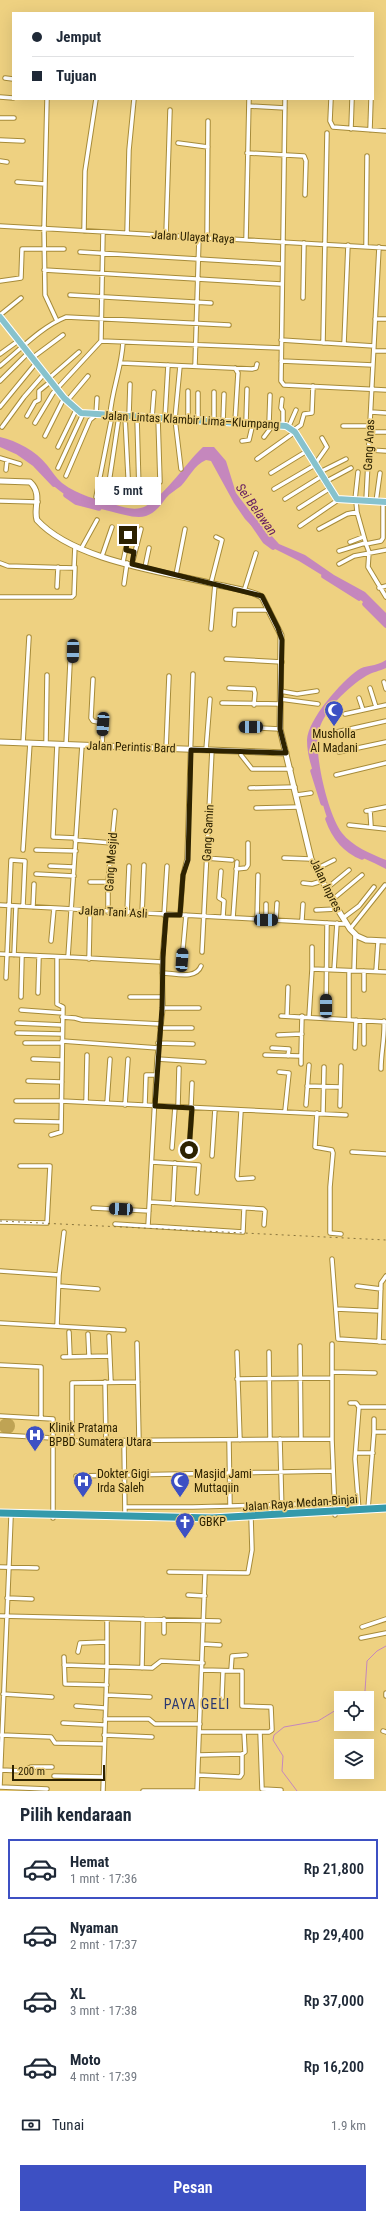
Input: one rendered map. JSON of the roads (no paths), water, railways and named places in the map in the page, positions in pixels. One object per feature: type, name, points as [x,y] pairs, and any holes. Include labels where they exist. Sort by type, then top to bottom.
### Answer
[{"type":"highway","name":"Jalan Raya Medan-Binjai","points":[[0,1517],[53,1516],[251,1519],[282,1515],[335,1514],[386,1508]]},
{"type":"highway","name":"Jalan Raya Medan-Binjai","points":[[0,1513],[211,1522],[386,1512]]},
{"type":"main road","name":"Jalan Lintas Klambir Lima–Klumpang","points":[[1,318],[65,400],[83,414],[271,424],[290,428],[307,451],[329,489],[338,500]]},
{"type":"main road","points":[[338,500],[382,502]]},
{"type":"street","points":[[5,78],[12,79]]},
{"type":"street","points":[[0,97],[12,98]]},
{"type":"street","points":[[48,100],[44,228],[45,295],[57,321]]},
{"type":"street","points":[[84,231],[85,171],[96,100]]},
{"type":"street","points":[[127,233],[129,150],[134,100]]},
{"type":"street","points":[[246,240],[249,100]]},
{"type":"street","points":[[285,100],[281,381],[283,385],[386,390]]},
{"type":"street","points":[[331,100],[331,126],[386,131]]},
{"type":"street","points":[[351,129],[352,100]]},
{"type":"street","points":[[370,130],[371,100]]},
{"type":"street","points":[[249,106],[285,108]]},
{"type":"street","points":[[166,235],[170,110]]},
{"type":"street","points":[[0,118],[14,118]]},
{"type":"street","points":[[206,237],[208,121]]},
{"type":"street","points":[[323,343],[327,133]]},
{"type":"street","points":[[0,140],[23,141]]},
{"type":"street","points":[[178,143],[208,147]]},
{"type":"street","points":[[247,153],[302,156],[306,159],[305,195]]},
{"type":"street","points":[[366,246],[367,156]]},
{"type":"street","points":[[0,161],[7,162]]},
{"type":"street","points":[[17,182],[45,184]]},
{"type":"street","name":"Jalan Ulayat Raya","points":[[0,226],[386,248]]},
{"type":"street","points":[[35,423],[57,390],[101,341],[103,232]]},
{"type":"street","points":[[195,366],[197,344],[199,237]]},
{"type":"street","points":[[303,298],[304,243]]},
{"type":"street","points":[[344,344],[348,245]]},
{"type":"street","name":"Gang Anas","points":[[366,501],[370,450],[379,247]]},
{"type":"street","points":[[0,281],[21,278],[22,249],[64,249]]},
{"type":"street","points":[[80,252],[102,255],[199,258],[282,264]]},
{"type":"street","points":[[44,270],[198,281],[282,284]]},
{"type":"street","points":[[70,295],[211,303]]},
{"type":"street","points":[[1,318],[21,298]]},
{"type":"street","points":[[0,354],[20,344],[57,321],[74,316],[102,319],[229,325]]},
{"type":"street","points":[[375,319],[386,319]]},
{"type":"street","points":[[0,407],[34,361],[63,335]]},
{"type":"street","points":[[281,340],[344,344],[386,351]]},
{"type":"street","points":[[101,341],[281,348]]},
{"type":"street","points":[[123,342],[122,363],[114,384],[129,496]]},
{"type":"street","points":[[0,366],[20,344]]},
{"type":"street","points":[[2,427],[24,397],[79,352]]},
{"type":"street","points":[[0,381],[28,353]]},
{"type":"street","points":[[281,361],[373,365]]},
{"type":"street","points":[[122,363],[254,369],[258,364]]},
{"type":"street","points":[[165,418],[168,365]]},
{"type":"street","points":[[180,366],[175,419],[181,469]]},
{"type":"street","points":[[235,368],[238,373],[235,422]]},
{"type":"street","points":[[45,436],[65,400],[88,376]]},
{"type":"street","points":[[26,416],[35,402],[39,400],[39,391],[47,378]]},
{"type":"street","points":[[96,498],[119,416],[130,384]]},
{"type":"street","points":[[257,459],[290,428],[301,425],[304,414],[312,413],[313,386]]},
{"type":"street","points":[[246,423],[247,389]]},
{"type":"street","points":[[188,391],[188,420]]},
{"type":"street","points":[[154,392],[160,482]]},
{"type":"street","points":[[214,392],[214,421]]},
{"type":"street","points":[[198,393],[198,420]]},
{"type":"street","points":[[223,422],[224,394]]},
{"type":"street","points":[[264,437],[271,424],[270,395]]},
{"type":"street","points":[[66,476],[90,420],[96,415],[97,398]]},
{"type":"street","points":[[282,399],[281,408],[290,428]]},
{"type":"street","points":[[58,447],[76,410]]},
{"type":"street","points":[[290,428],[296,410]]},
{"type":"street","points":[[371,412],[386,413]]},
{"type":"street","points":[[58,468],[83,414]]},
{"type":"street","points":[[107,496],[119,416]]},
{"type":"street","points":[[137,417],[139,491]]},
{"type":"street","points":[[242,441],[249,440],[254,423]]},
{"type":"street","points":[[343,426],[370,426]]},
{"type":"street","points":[[370,432],[386,432]]},
{"type":"street","points":[[274,489],[315,464],[327,448],[322,438]]},
{"type":"street","points":[[370,450],[386,451]]},
{"type":"street","points":[[271,473],[307,451]]},
{"type":"street","points":[[0,458],[20,464]]},
{"type":"street","points":[[285,499],[322,477],[346,459]]},
{"type":"street","points":[[6,470],[7,460]]},
{"type":"street","points":[[322,477],[351,468]]},
{"type":"street","points":[[358,472],[355,501],[368,552],[368,567],[379,588],[386,597]]},
{"type":"street","points":[[339,551],[381,541],[383,538],[380,472]]},
{"type":"street","points":[[0,481],[30,482],[35,488],[38,502],[0,501]]},
{"type":"street","points":[[299,508],[329,489]]},
{"type":"street","points":[[300,526],[338,500]]},
{"type":"street","name":"Jalan Inpres","points":[[38,502],[37,520],[60,539],[81,549],[127,563],[262,596],[281,635],[282,662],[280,729],[292,769],[311,859],[337,909],[350,929],[355,934],[366,940],[378,942],[386,941]]},
{"type":"street","points":[[318,529],[347,514],[357,512]]},
{"type":"street","points":[[81,549],[97,520]]},
{"type":"street","points":[[102,556],[112,527]]},
{"type":"street","points":[[124,584],[127,563],[126,550],[130,528]]},
{"type":"street","points":[[176,575],[185,529]]},
{"type":"street","points":[[127,563],[134,552],[141,530]]},
{"type":"street","points":[[211,629],[213,584],[222,540],[216,537]]},
{"type":"street","points":[[350,542],[363,537]]},
{"type":"street","points":[[0,597],[72,597],[74,595],[75,546]]},
{"type":"street","points":[[145,567],[149,548]]},
{"type":"street","points":[[126,550],[134,552]]},
{"type":"street","points":[[339,564],[354,556],[368,552],[386,550]]},
{"type":"street","points":[[244,591],[256,553]]},
{"type":"street","points":[[0,563],[8,566],[75,567]]},
{"type":"street","points":[[57,587],[58,567]]},
{"type":"street","points":[[379,588],[386,586]]},
{"type":"street","points":[[234,625],[235,610],[269,610]]},
{"type":"street","points":[[23,743],[29,637]]},
{"type":"street","points":[[66,745],[70,663],[73,660],[73,651]]},
{"type":"street","points":[[226,659],[282,662]]},
{"type":"street","points":[[180,915],[183,875],[187,867],[193,674]]},
{"type":"street","points":[[46,744],[47,675]]},
{"type":"street","points":[[166,749],[169,676]]},
{"type":"street","points":[[94,679],[91,718],[93,721],[102,722],[103,724],[102,746]]},
{"type":"street","points":[[384,682],[386,689]]},
{"type":"street","points":[[229,688],[254,689],[254,705]]},
{"type":"street","points":[[370,688],[376,707]]},
{"type":"street","points":[[280,691],[297,694],[317,691]]},
{"type":"street","points":[[359,698],[363,710]]},
{"type":"street","name":"Gang Samin","points":[[202,952],[210,699]]},
{"type":"street","points":[[222,704],[254,705],[280,702],[318,704]]},
{"type":"street","points":[[344,714],[386,704]]},
{"type":"street","points":[[332,733],[386,721]]},
{"type":"street","points":[[241,727],[280,729]]},
{"type":"street","name":"Jalan Perintis Bard","points":[[0,742],[286,753]]},
{"type":"street","points":[[339,752],[386,742]]},
{"type":"street","points":[[24,850],[30,743]]},
{"type":"street","points":[[57,744],[53,836],[112,843]]},
{"type":"street","points":[[68,957],[82,745]]},
{"type":"street","points":[[241,755],[252,769],[292,769]]},
{"type":"street","points":[[336,775],[386,763]]},
{"type":"street","points":[[250,788],[295,787]]},
{"type":"street","points":[[297,795],[311,793]]},
{"type":"street","points":[[371,826],[368,811],[386,806]]},
{"type":"street","points":[[256,808],[299,807]]},
{"type":"street","name":"Gang Mesjid","points":[[108,912],[108,882],[115,811]]},
{"type":"street","points":[[349,825],[371,826],[386,829]]},
{"type":"street","points":[[236,869],[246,868],[248,865],[248,843]]},
{"type":"street","points":[[36,850],[76,851]]},
{"type":"street","points":[[206,858],[232,860]]},
{"type":"street","points":[[284,858],[311,859]]},
{"type":"street","points":[[6,978],[11,860],[25,861],[23,906]]},
{"type":"street","points":[[316,869],[334,860]]},
{"type":"street","points":[[233,918],[237,862]]},
{"type":"street","points":[[142,914],[144,865]]},
{"type":"street","points":[[50,866],[74,867]]},
{"type":"street","points":[[127,913],[130,866]]},
{"type":"street","points":[[148,1226],[157,1059],[162,1008],[162,962],[167,866]]},
{"type":"street","points":[[326,889],[349,870]]},
{"type":"street","points":[[221,871],[219,898],[224,901],[223,917]]},
{"type":"street","points":[[36,874],[74,876]]},
{"type":"street","points":[[256,920],[258,875]]},
{"type":"street","points":[[332,900],[362,875]]},
{"type":"street","points":[[303,883],[312,884],[322,881]]},
{"type":"street","points":[[90,882],[108,882]]},
{"type":"street","points":[[33,907],[34,884]]},
{"type":"street","points":[[350,929],[385,885]]},
{"type":"street","points":[[344,921],[359,906],[374,887]]},
{"type":"street","points":[[276,920],[277,903]]},
{"type":"street","points":[[266,904],[266,920]]},
{"type":"street","points":[[302,920],[303,904]]},
{"type":"street","name":"Jalan Tani Asli","points":[[0,905],[71,909],[90,912],[186,915],[256,920],[302,920],[337,924],[344,921]]},
{"type":"street","points":[[14,955],[16,906]]},
{"type":"street","points":[[51,942],[54,908]]},
{"type":"street","points":[[316,910],[337,909]]},
{"type":"street","points":[[89,959],[90,912]]},
{"type":"street","points":[[182,960],[186,915]]},
{"type":"street","points":[[326,1018],[327,923]]},
{"type":"street","points":[[334,970],[337,946],[337,924]]},
{"type":"street","points":[[349,1019],[355,934]]},
{"type":"street","points":[[376,971],[378,942]]},
{"type":"street","points":[[327,946],[337,946]]},
{"type":"street","points":[[309,1017],[312,947]]},
{"type":"street","points":[[0,954],[162,962]]},
{"type":"street","points":[[21,997],[22,956]]},
{"type":"street","points":[[38,993],[39,957]]},
{"type":"street","points":[[51,1135],[61,1132],[62,1006],[57,1004],[57,957]]},
{"type":"street","points":[[162,973],[192,974],[199,971],[201,966]]},
{"type":"street","points":[[312,969],[386,972]]},
{"type":"street","points":[[364,971],[364,990]]},
{"type":"street","points":[[287,1016],[288,987]]},
{"type":"street","points":[[130,997],[162,997]]},
{"type":"street","points":[[162,1008],[199,1008]]},
{"type":"street","points":[[21,1010],[62,1015],[82,1020],[192,1028]]},
{"type":"street","points":[[281,1016],[302,1016],[385,1022],[385,1042],[382,1050],[381,1069]]},
{"type":"street","points":[[301,1064],[302,1016]]},
{"type":"street","points":[[355,1048],[356,1020]]},
{"type":"street","points":[[364,1021],[364,1044]]},
{"type":"street","points":[[17,1023],[62,1025]]},
{"type":"street","points":[[17,1033],[62,1034]]},
{"type":"street","points":[[278,1035],[302,1034]]},
{"type":"street","points":[[25,1043],[62,1042],[158,1046],[193,1044]]},
{"type":"street","points":[[272,1048],[289,1049],[288,1056]]},
{"type":"street","points":[[86,1102],[87,1054]]},
{"type":"street","points":[[265,1055],[301,1056]]},
{"type":"street","points":[[33,1059],[61,1060]]},
{"type":"street","points":[[107,1103],[110,1059]]},
{"type":"street","points":[[125,1105],[128,1059]]},
{"type":"street","points":[[157,1059],[204,1062]]},
{"type":"street","points":[[306,1105],[309,1065]]},
{"type":"street","points":[[323,1114],[324,1066]]},
{"type":"street","points":[[340,1106],[341,1066]]},
{"type":"street","points":[[172,1148],[179,1068]]},
{"type":"street","points":[[278,1072],[289,1073],[285,1111]]},
{"type":"street","points":[[145,1105],[146,1074],[156,1075]]},
{"type":"street","points":[[28,1081],[62,1082]]},
{"type":"street","points":[[189,1150],[192,1083]]},
{"type":"street","points":[[307,1086],[340,1087]]},
{"type":"street","points":[[16,1101],[86,1102],[215,1110],[285,1111],[346,1115]]},
{"type":"street","points":[[212,1156],[215,1110]]},
{"type":"street","points":[[241,1111],[237,1177],[238,1179],[253,1178]]},
{"type":"street","points":[[317,1113],[315,1147],[332,1150],[333,1153],[330,1184],[330,1233],[341,1234]]},
{"type":"street","points":[[16,1121],[61,1122]]},
{"type":"street","points":[[352,1152],[386,1154]]},
{"type":"street","points":[[152,1162],[199,1165],[197,1193]]},
{"type":"street","points":[[173,1204],[175,1163]]},
{"type":"street","points":[[0,1222],[48,1223],[50,1166],[20,1166]]},
{"type":"street","points":[[150,1202],[264,1210],[264,1225]]},
{"type":"street","points":[[93,1208],[149,1211]]},
{"type":"street","points":[[115,1224],[243,1232],[244,1208]]},
{"type":"street","points":[[57,1326],[59,1275],[64,1232]]},
{"type":"street","points":[[332,1259],[338,1339],[386,1342]]},
{"type":"street","points":[[0,1271],[59,1275]]},
{"type":"street","points":[[379,1342],[381,1287],[386,1276]]},
{"type":"street","points":[[59,1286],[98,1289]]},
{"type":"street","points":[[357,1286],[386,1286]]},
{"type":"street","points":[[336,1309],[380,1312]]},
{"type":"street","points":[[0,1323],[124,1330]]},
{"type":"street","points":[[69,1332],[70,1357]]},
{"type":"street","points":[[88,1334],[89,1356]]},
{"type":"street","points":[[109,1336],[111,1382]]},
{"type":"street","points":[[137,1343],[139,1442]]},
{"type":"street","points":[[332,1344],[332,1471],[335,1514]]},
{"type":"street","points":[[300,1346],[301,1439]]},
{"type":"street","points":[[237,1352],[240,1440]]},
{"type":"street","points":[[269,1352],[270,1439]]},
{"type":"street","points":[[63,1357],[109,1356]]},
{"type":"street","points":[[0,1365],[41,1367],[41,1418]]},
{"type":"street","points":[[333,1372],[376,1373]]},
{"type":"street","points":[[238,1379],[332,1378]]},
{"type":"street","points":[[106,1382],[106,1442]]},
{"type":"street","points":[[72,1442],[72,1383],[138,1382]]},
{"type":"street","points":[[350,1403],[356,1403],[359,1406],[386,1407]]},
{"type":"street","points":[[359,1406],[356,1453],[359,1511]]},
{"type":"street","points":[[0,1416],[53,1419],[53,1516]]},
{"type":"street","points":[[368,1510],[373,1453],[374,1419]]},
{"type":"street","points":[[374,1432],[386,1432]]},
{"type":"street","points":[[0,1435],[53,1438]]},
{"type":"street","points":[[280,1439],[282,1515]]},
{"type":"street","points":[[59,1441],[139,1442],[332,1439]]},
{"type":"street","points":[[229,1440],[230,1506]]},
{"type":"street","points":[[124,1442],[125,1517]]},
{"type":"street","points":[[356,1453],[373,1453]]},
{"type":"street","points":[[76,1476],[332,1471]]},
{"type":"street","points":[[125,1507],[334,1503]]},
{"type":"street","points":[[11,1517],[7,1568],[5,1656],[0,1741],[0,1786],[47,1789]]},
{"type":"street","points":[[169,1572],[206,1574],[248,1573],[252,1550],[251,1519]]},
{"type":"street","points":[[0,1567],[37,1568]]},
{"type":"street","points":[[143,1791],[197,1791],[206,1574]]},
{"type":"street","points":[[188,1595],[205,1596]]},
{"type":"street","points":[[7,1598],[32,1599]]},
{"type":"street","points":[[0,1616],[106,1620],[164,1619],[219,1621]]},
{"type":"street","points":[[142,1668],[143,1619]]},
{"type":"street","points":[[164,1619],[164,1634]]},
{"type":"street","points":[[362,1626],[386,1619]]},
{"type":"street","points":[[103,1791],[107,1685],[106,1620]]},
{"type":"street","points":[[361,1638],[386,1633]]},
{"type":"street","points":[[78,1652],[80,1643],[106,1642]]},
{"type":"street","points":[[203,1644],[220,1645]]},
{"type":"street","points":[[0,1656],[5,1656]]},
{"type":"street","points":[[231,1670],[232,1656],[246,1656]]},
{"type":"street","points":[[64,1657],[65,1684],[107,1685]]},
{"type":"street","points":[[64,1665],[107,1668],[142,1668],[154,1667],[161,1662],[203,1663]]},
{"type":"street","points":[[200,1732],[269,1732],[272,1730],[272,1709],[269,1707],[242,1706],[243,1673],[241,1671],[203,1670]]},
{"type":"street","points":[[222,1698],[223,1671]]},
{"type":"street","points":[[3,1694],[52,1697]]},
{"type":"street","points":[[106,1695],[150,1697]]},
{"type":"street","points":[[76,1706],[105,1708]]},
{"type":"street","points":[[105,1719],[149,1719],[155,1724],[200,1724]]},
{"type":"street","points":[[63,1723],[105,1725]]},
{"type":"street","points":[[198,1775],[241,1776],[242,1754],[245,1752],[244,1732]]},
{"type":"street","points":[[260,1732],[262,1789],[281,1790]]},
{"type":"street","points":[[1,1735],[51,1737],[55,1743],[104,1744]]},
{"type":"street","points":[[104,1735],[152,1737]]},
{"type":"street","points":[[199,1754],[242,1754]]},
{"type":"street","points":[[1,1770],[23,1771],[31,1767],[52,1767]]},
{"type":"street","points":[[54,1776],[103,1777]]},
{"type":"waterway","name":"Sei Belawan","points":[[0,444],[18,452],[35,464],[54,484]]},
{"type":"waterway","name":"Sei Belawan","points":[[66,495],[76,502],[99,508]]},
{"type":"waterway","name":"Sei Belawan","points":[[252,522],[265,541],[273,547]]},
{"type":"waterway","name":"Sei Belawan","points":[[324,576],[359,598]]},
{"type":"waterway","name":"Sei Belawan","points":[[365,604],[386,625]]},
{"type":"waterway","name":"Sei Belawan","points":[[313,771],[323,803]]},
{"type":"waterway","name":"Sei Belawan","points":[[328,819],[333,831],[341,842],[350,850],[362,857]]},
{"type":"waterway","points":[[365,1691],[367,1661],[377,1651],[386,1646]]},
{"type":"waterway","points":[[297,1791],[282,1771],[283,1756],[273,1740],[274,1735],[284,1727],[318,1721],[334,1711]]},
{"type":"railway","points":[[0,1221],[386,1240]]},
{"type":"place","name":"Musholla Al Madani","points":[[334,727]]},
{"type":"place","name":"Klinik Pratama BPBD Sumatera Utara","points":[[35,1452]]},
{"type":"place","name":"Dokter Gigi Irda Saleh","points":[[83,1498]]},
{"type":"place","name":"Masjid Jami Muttaqiin","points":[[180,1498]]},
{"type":"place","name":"GBKP","points":[[185,1539]]},
{"type":"district","name":"PAYA GELI","points":[[197,1704]]}]
